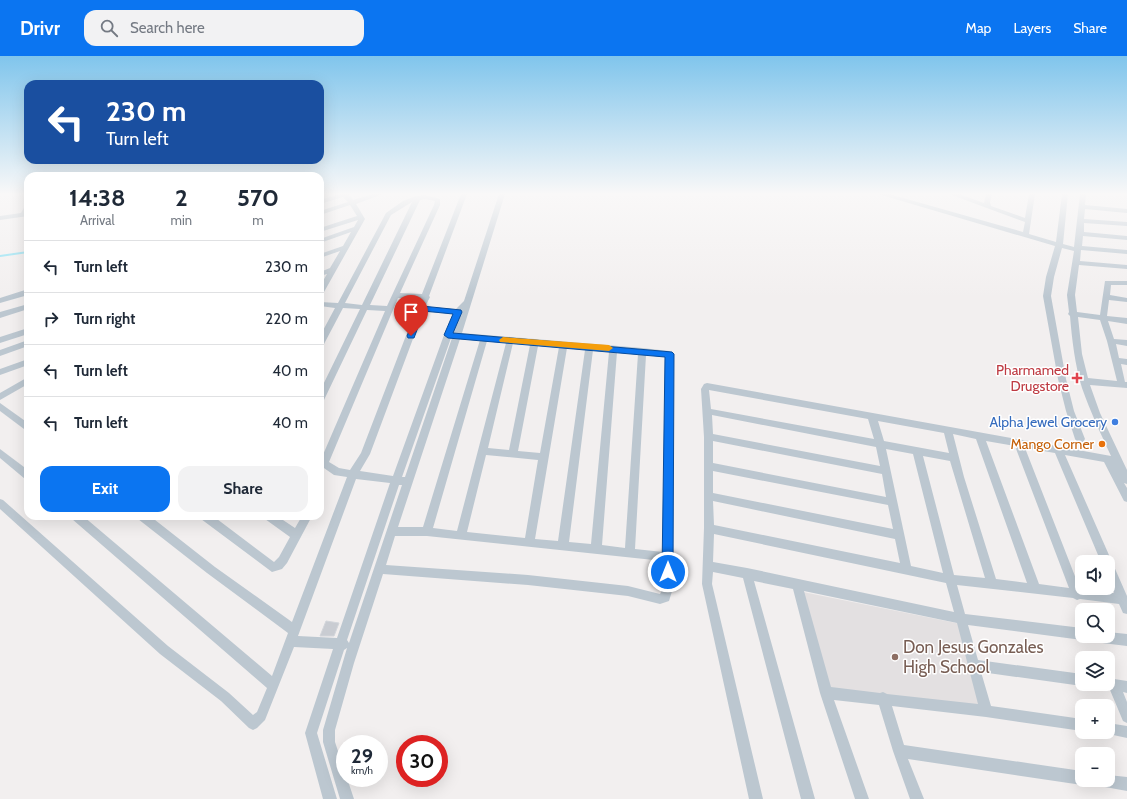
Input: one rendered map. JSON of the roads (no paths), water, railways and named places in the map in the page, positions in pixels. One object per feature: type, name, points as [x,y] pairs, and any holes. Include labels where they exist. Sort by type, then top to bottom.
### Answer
[{"type":"street","points":[[324,240],[355,229]]},
{"type":"street","points":[[324,285],[357,229]]},
{"type":"street","points":[[324,336],[380,229]]},
{"type":"street","points":[[324,392],[365,308],[406,229]]},
{"type":"street","points":[[324,457],[426,229]]},
{"type":"street","points":[[0,503],[164,650],[225,697],[253,724],[261,716],[274,686],[353,474],[365,454],[422,309],[451,229]]},
{"type":"street","points":[[330,799],[311,733],[339,644],[395,481],[452,336],[469,302],[491,229]]},
{"type":"street","points":[[1004,229],[1059,246],[1077,249],[1127,252]]},
{"type":"street","points":[[1026,229],[1026,235]]},
{"type":"street","points":[[1061,229],[1059,246],[1050,277],[1047,296],[1062,379],[1070,411],[1080,439]]},
{"type":"street","points":[[1080,229],[1071,295],[1072,314],[1078,354],[1085,384],[1096,413],[1118,461],[1125,483],[1127,498]]},
{"type":"street","points":[[1080,234],[1127,238]]},
{"type":"street","points":[[324,254],[346,246]]},
{"type":"street","points":[[1075,263],[1127,268]]},
{"type":"street","points":[[324,273],[332,270]]},
{"type":"street","points":[[1085,384],[1125,387],[1115,361],[1111,341],[1103,319],[1108,283],[1127,283]]},
{"type":"street","points":[[0,301],[24,293]]},
{"type":"street","points":[[396,296],[426,297]]},
{"type":"street","points":[[1106,297],[1127,300]]},
{"type":"street","points":[[346,799],[329,742],[329,730],[354,645],[391,531],[409,482],[458,312],[469,302]]},
{"type":"street","points":[[324,304],[390,310]]},
{"type":"street","points":[[0,315],[24,307]]},
{"type":"street","points":[[422,309],[458,312]]},
{"type":"street","points":[[1072,314],[1127,321]]},
{"type":"street","points":[[0,340],[24,332]]},
{"type":"street","points":[[379,569],[536,580],[628,591],[660,599],[665,596],[668,588],[669,354],[452,336]]},
{"type":"street","points":[[427,532],[484,338]]},
{"type":"street","points":[[461,536],[510,341]]},
{"type":"street","points":[[1111,341],[1127,343]]},
{"type":"street","points":[[513,454],[535,342]]},
{"type":"street","points":[[0,353],[24,344]]},
{"type":"street","points":[[529,542],[562,344]]},
{"type":"street","points":[[563,546],[589,347]]},
{"type":"street","points":[[596,550],[613,349]]},
{"type":"street","points":[[630,553],[642,351]]},
{"type":"street","points":[[1115,361],[1127,362]]},
{"type":"street","points":[[0,372],[24,363]]},
{"type":"street","points":[[0,397],[24,383]]},
{"type":"street","points":[[756,799],[711,605],[708,584],[709,437],[705,389],[707,386],[1118,461]]},
{"type":"street","points":[[0,406],[24,425]]},
{"type":"street","points":[[706,411],[955,458]]},
{"type":"street","points":[[872,417],[880,444],[906,570]]},
{"type":"street","points":[[948,431],[959,477],[992,584]]},
{"type":"street","points":[[980,436],[1034,589]]},
{"type":"street","points":[[709,437],[885,470]]},
{"type":"street","points":[[1018,442],[1075,590]]},
{"type":"street","points":[[917,450],[986,711]]},
{"type":"street","points":[[1058,450],[1103,555]]},
{"type":"street","points":[[482,451],[543,457]]},
{"type":"street","points":[[0,453],[24,473]]},
{"type":"street","points":[[1107,458],[1125,483]]},
{"type":"street","points":[[324,462],[337,472],[409,482]]},
{"type":"street","points":[[708,466],[892,502]]},
{"type":"street","points":[[709,496],[899,535]]},
{"type":"street","points":[[81,520],[274,686]]},
{"type":"street","points":[[147,520],[293,636],[339,644],[354,645]]},
{"type":"street","points":[[211,520],[272,567],[278,566],[283,560],[305,520]]},
{"type":"street","points":[[275,520],[296,535]]},
{"type":"street","points":[[709,528],[950,579],[1075,595]]},
{"type":"street","points":[[391,531],[427,532],[668,557]]},
{"type":"street","points":[[708,566],[961,619],[1075,633]]},
{"type":"street","points":[[747,573],[808,799]]},
{"type":"street","points":[[1115,582],[1125,604]]},
{"type":"street","points":[[797,585],[826,693],[862,799]]},
{"type":"street","points":[[1077,595],[1125,604]]},
{"type":"street","points":[[1115,639],[1127,640]]},
{"type":"street","points":[[974,665],[1075,679]]},
{"type":"street","points":[[1115,685],[1127,687]]},
{"type":"street","points":[[1114,691],[1127,717]]},
{"type":"street","points":[[826,693],[883,698],[1075,724]]},
{"type":"street","points":[[883,698],[899,751],[917,799]]},
{"type":"street","points":[[1115,730],[1127,732]]},
{"type":"street","points":[[899,751],[1075,777]]},
{"type":"street","points":[[1115,782],[1127,784]]},
{"type":"waterway","points":[[0,256],[24,253]]},
{"type":"place","name":"Pharmamed Drugstore","points":[[1077,378]]},
{"type":"place","name":"Alpha Jewel Grocery","points":[[1115,422]]},
{"type":"place","name":"Mango Corner","points":[[1102,444]]},
{"type":"place","name":"Don Jesus Gonzales High School","points":[[895,657]]}]
